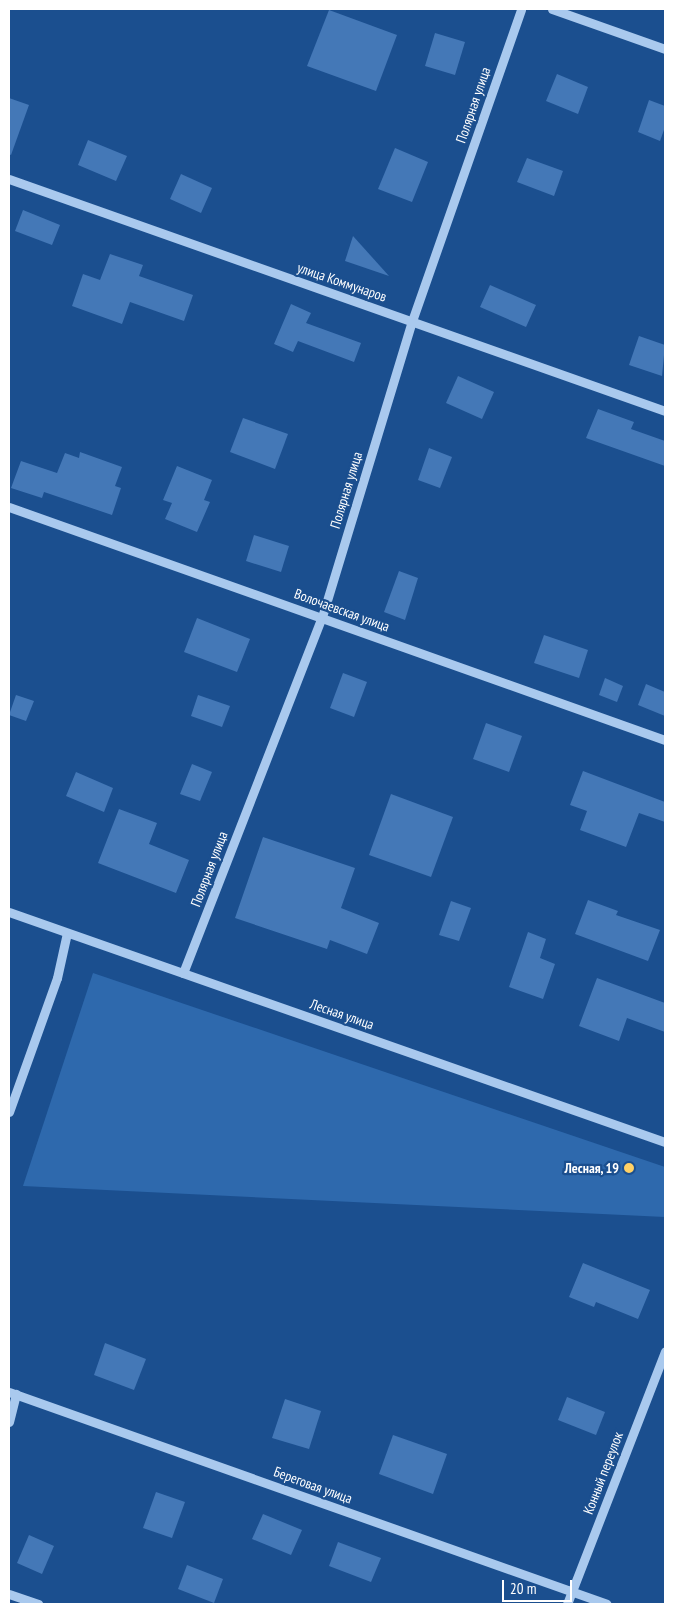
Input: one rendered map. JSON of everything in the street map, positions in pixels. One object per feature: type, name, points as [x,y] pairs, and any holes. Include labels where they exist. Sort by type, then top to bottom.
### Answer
[{"type":"street","name":"Полярная улица","points":[[183,973],[322,617],[412,321],[521,9]]},
{"type":"street","points":[[552,9],[665,50]]},
{"type":"street","name":"улица Коммунаров","points":[[9,179],[665,411]]},
{"type":"street","name":"Волочаевская улица","points":[[9,507],[665,740]]},
{"type":"street","name":"Лесная улица","points":[[9,912],[665,1142]]},
{"type":"street","points":[[9,1112],[30,1048],[42,1027],[57,978],[67,933]]},
{"type":"street","name":"Конный переулок","points":[[567,1604],[665,1351]]},
{"type":"street","points":[[9,1422],[13,1393]]},
{"type":"street","name":"Береговая улица","points":[[13,1393],[608,1604]]},
{"type":"street","points":[[9,1594],[38,1604]]},
{"type":"shaded area","points":[[93,973],[665,1167],[665,1217],[23,1186]]},
{"type":"building","points":[[329,10],[397,35],[376,91],[307,66]]},
{"type":"building","points":[[435,33],[465,42],[455,75],[425,66]]},
{"type":"building","points":[[557,74],[588,87],[578,114],[546,101]]},
{"type":"building","points":[[9,98],[29,105],[11,155],[9,154]]},
{"type":"building","points":[[649,100],[665,106],[665,127],[660,141],[638,132]]},
{"type":"building","points":[[88,140],[127,156],[116,181],[78,165]]},
{"type":"building","points":[[395,148],[428,162],[412,202],[378,189]]},
{"type":"building","points":[[527,158],[563,171],[554,196],[517,182]]},
{"type":"building","points":[[181,174],[212,188],[201,213],[170,199]]},
{"type":"building","points":[[23,210],[60,225],[52,245],[15,231]]},
{"type":"building","points":[[353,236],[389,276],[345,261]]},
{"type":"building","points":[[110,254],[143,265],[139,276],[193,295],[184,321],[130,302],[122,324],[72,306],[83,274],[100,280]]},
{"type":"building","points":[[490,285],[536,305],[526,327],[480,307]]},
{"type":"building","points":[[291,304],[311,313],[306,323],[361,343],[354,362],[298,341],[293,352],[274,344]]},
{"type":"building","points":[[639,336],[665,345],[662,376],[629,365]]},
{"type":"building","points":[[458,376],[494,392],[482,419],[446,403]]},
{"type":"building","points":[[598,409],[634,422],[631,429],[665,441],[665,466],[586,438]]},
{"type":"building","points":[[243,418],[288,434],[275,469],[230,452]]},
{"type":"building","points":[[429,448],[452,457],[440,488],[418,480]]},
{"type":"building","points":[[80,452],[122,467],[115,486],[121,488],[112,515],[44,492],[42,498],[11,488],[21,461],[57,473],[65,453],[79,458]]},
{"type":"building","points":[[177,466],[212,480],[204,500],[210,502],[197,532],[165,519],[172,503],[163,500]]},
{"type":"building","points":[[254,535],[289,546],[281,572],[246,561]]},
{"type":"building","points":[[399,571],[418,578],[405,620],[384,612]]},
{"type":"building","points":[[197,618],[250,639],[237,672],[184,652]]},
{"type":"building","points":[[544,635],[588,650],[579,678],[534,663]]},
{"type":"building","points":[[343,673],[367,682],[354,717],[330,708]]},
{"type":"building","points":[[605,678],[623,686],[617,702],[599,695]]},
{"type":"building","points":[[646,684],[665,692],[665,716],[638,705]]},
{"type":"building","points":[[16,695],[34,701],[26,721],[9,715]]},
{"type":"building","points":[[198,695],[230,706],[222,727],[191,716]]},
{"type":"building","points":[[486,723],[522,736],[509,772],[473,759]]},
{"type":"building","points":[[192,764],[212,772],[200,801],[180,794]]},
{"type":"building","points":[[583,771],[665,802],[665,822],[639,813],[626,847],[580,830],[587,811],[570,805]]},
{"type":"building","points":[[76,772],[113,788],[104,812],[66,796]]},
{"type":"building","points":[[391,794],[453,817],[431,877],[369,855]]},
{"type":"building","points":[[119,809],[157,823],[149,844],[189,860],[176,893],[98,863]]},
{"type":"building","points":[[263,837],[355,868],[341,908],[379,923],[367,954],[330,940],[327,949],[235,918]]},
{"type":"building","points":[[588,900],[618,911],[616,915],[660,930],[648,961],[575,934]]},
{"type":"building","points":[[451,901],[471,908],[459,941],[439,935]]},
{"type":"building","points":[[528,932],[546,939],[540,958],[555,964],[543,999],[509,987]]},
{"type":"building","points":[[597,978],[665,1003],[665,1032],[627,1018],[619,1041],[579,1026]]},
{"type":"building","points":[[583,1263],[650,1290],[638,1319],[596,1302],[594,1307],[569,1297]]},
{"type":"building","points":[[105,1343],[146,1359],[134,1390],[94,1375]]},
{"type":"building","points":[[567,1397],[605,1412],[596,1435],[558,1420]]},
{"type":"building","points":[[285,1399],[321,1411],[309,1449],[272,1438]]},
{"type":"building","points":[[393,1435],[447,1454],[433,1494],[379,1474]]},
{"type":"building","points":[[156,1492],[185,1502],[172,1538],[143,1528]]},
{"type":"building","points":[[263,1514],[302,1530],[291,1555],[252,1539]]},
{"type":"building","points":[[29,1535],[54,1546],[42,1574],[17,1563]]},
{"type":"building","points":[[338,1542],[381,1558],[371,1582],[329,1566]]},
{"type":"building","points":[[187,1565],[223,1579],[214,1603],[178,1589]]},
{"type":"place","name":"Лесная, 19","points":[[629,1168]]}]
